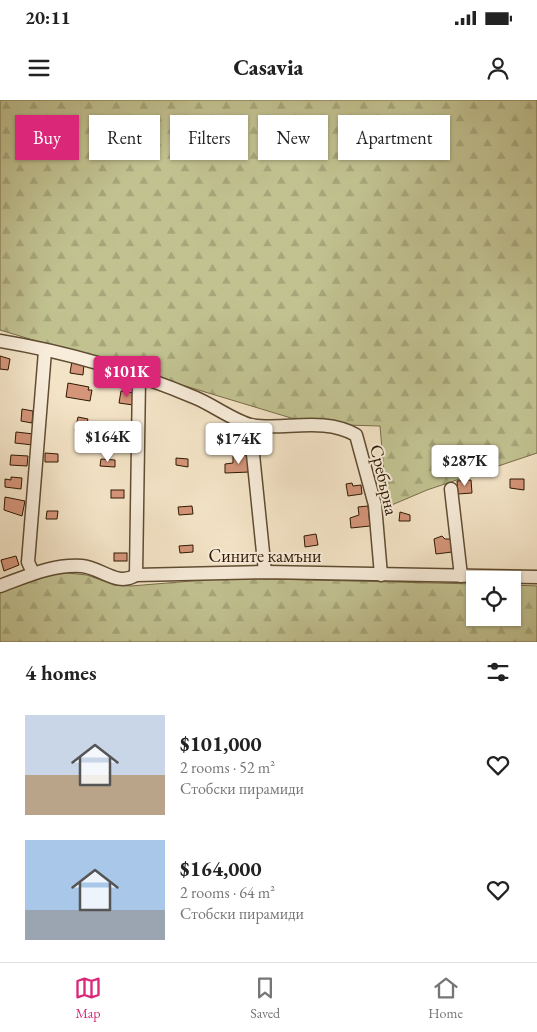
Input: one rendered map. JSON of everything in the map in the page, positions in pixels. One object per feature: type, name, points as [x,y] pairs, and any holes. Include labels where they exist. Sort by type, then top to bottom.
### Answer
[{"type":"street","name":"Сребърна","points":[[0,341],[92,360],[196,398],[250,425],[311,424],[338,428],[356,435],[375,505],[381,575]]},
{"type":"street","points":[[33,573],[28,562],[45,351]]},
{"type":"street","points":[[136,575],[139,378]]},
{"type":"street","points":[[250,425],[265,572]]},
{"type":"street","points":[[451,488],[461,576]]},
{"type":"street","name":"Сините камъни","points":[[0,586],[53,567],[80,566],[95,568],[116,579],[126,580],[136,575],[265,572],[537,577]]},
{"type":"green space","points":[[0,100],[537,100],[537,453],[427,490],[387,507],[380,426],[311,424],[0,330]]},
{"type":"green space","points":[[58,572],[87,575],[114,585],[131,586],[228,578],[466,584],[466,626],[521,626],[521,585],[537,586],[537,642],[0,642],[0,591]]},
{"type":"building","points":[[0,356],[10,359],[8,370],[0,369]]},
{"type":"building","points":[[72,361],[84,364],[83,375],[70,373]]},
{"type":"building","points":[[68,383],[89,387],[88,390],[92,390],[90,401],[66,397]]},
{"type":"building","points":[[121,391],[135,393],[133,405],[119,403]]},
{"type":"building","points":[[22,409],[33,411],[32,423],[21,421]]},
{"type":"building","points":[[78,417],[88,419],[84,433],[75,431]]},
{"type":"building","points":[[109,422],[131,424],[130,439],[108,437]]},
{"type":"building","points":[[16,432],[34,434],[33,445],[15,443]]},
{"type":"building","points":[[45,453],[58,454],[58,462],[45,462]]},
{"type":"building","points":[[11,455],[28,456],[27,466],[10,465]]},
{"type":"building","points":[[249,455],[250,472],[225,473],[225,464],[233,463],[233,456]]},
{"type":"building","points":[[176,458],[188,459],[188,467],[176,465]]},
{"type":"building","points":[[101,459],[115,460],[115,467],[100,466]]},
{"type":"building","points":[[11,477],[22,478],[21,489],[5,487],[5,479],[11,480]]},
{"type":"building","points":[[510,479],[524,479],[524,490],[510,488]]},
{"type":"building","points":[[471,480],[472,493],[458,494],[457,481]]},
{"type":"building","points":[[352,483],[353,486],[361,485],[362,494],[348,496],[346,484]]},
{"type":"building","points":[[111,490],[124,490],[124,498],[111,498]]},
{"type":"building","points":[[5,497],[25,501],[22,516],[4,510]]},
{"type":"building","points":[[192,506],[193,514],[179,515],[178,507]]},
{"type":"building","points":[[368,506],[370,526],[351,528],[350,518],[359,515],[358,507]]},
{"type":"building","points":[[47,511],[58,511],[57,519],[46,519]]},
{"type":"building","points":[[400,512],[410,515],[410,521],[399,521]]},
{"type":"building","points":[[316,534],[318,545],[305,547],[304,536]]},
{"type":"building","points":[[442,536],[445,539],[451,539],[452,552],[436,554],[434,539]]},
{"type":"building","points":[[193,545],[193,552],[180,553],[179,546]]},
{"type":"building","points":[[114,553],[127,553],[127,561],[114,561]]},
{"type":"building","points":[[16,556],[19,565],[4,571],[1,560]]}]
